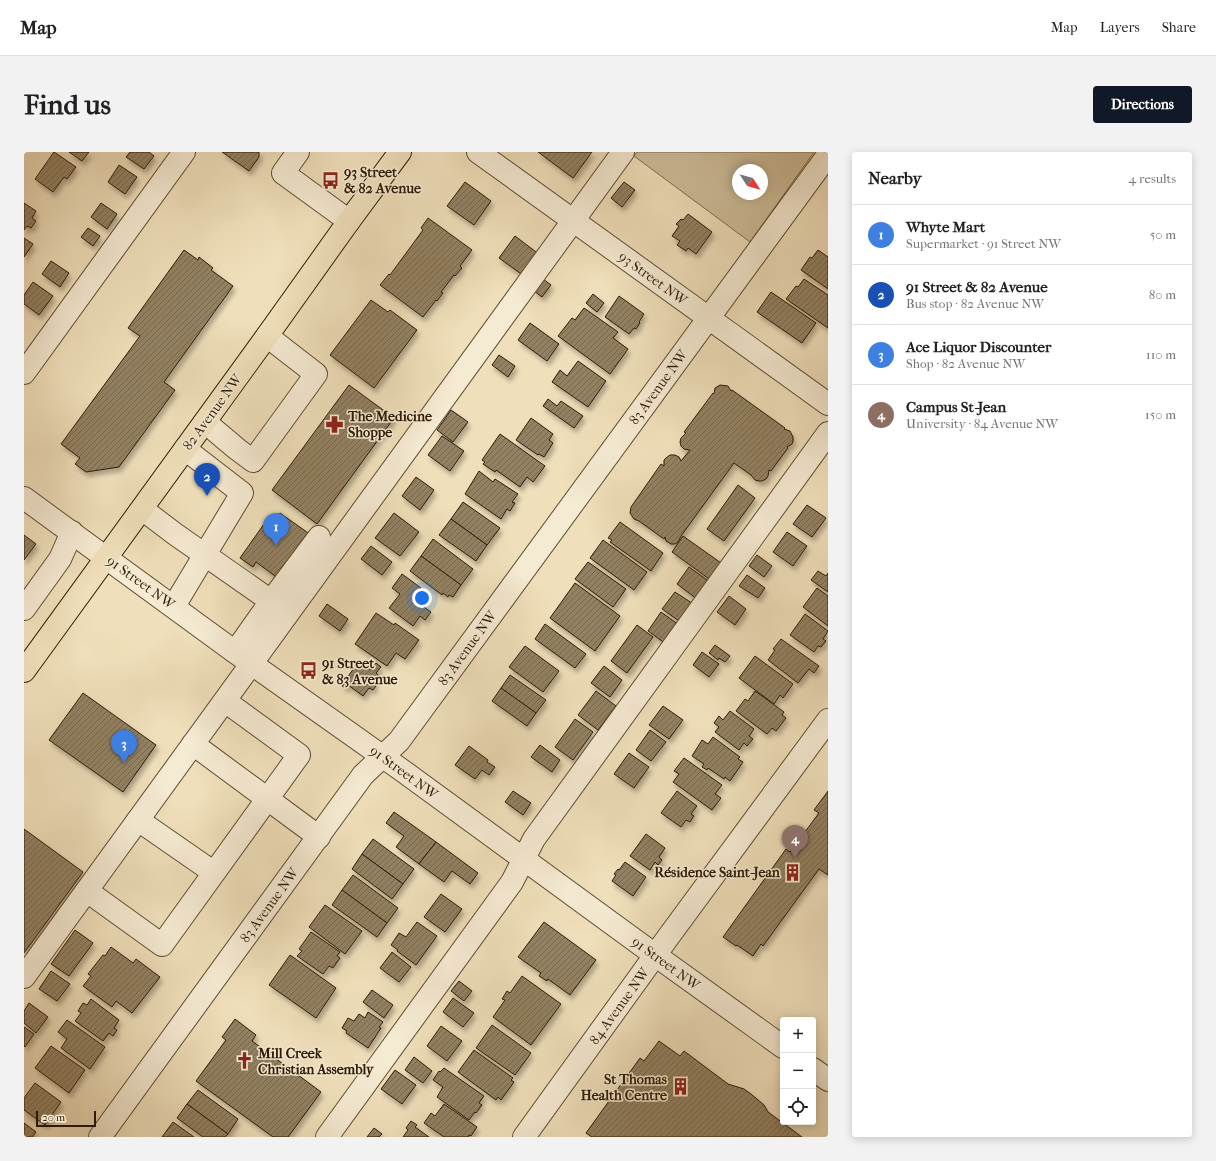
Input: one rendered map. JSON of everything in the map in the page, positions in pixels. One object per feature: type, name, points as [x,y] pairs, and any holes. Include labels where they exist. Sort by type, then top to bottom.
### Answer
[{"type":"main road","name":"82 Avenue NW","points":[[24,671],[400,152]]},
{"type":"street","points":[[24,373],[184,152]]},
{"type":"street","points":[[298,152],[283,173],[349,221]]},
{"type":"street","name":"93 Street NW","points":[[478,152],[828,404]]},
{"type":"street","points":[[244,657],[574,221],[623,152]]},
{"type":"street","name":"83 Avenue NW","points":[[100,1137],[363,775],[399,741],[828,155]]},
{"type":"street","points":[[204,422],[253,461],[316,374],[267,336]]},
{"type":"street","points":[[327,1137],[512,882],[534,839],[828,433]]},
{"type":"street","points":[[174,606],[242,493],[185,449]]},
{"type":"street","name":"91 Street NW","points":[[24,498],[383,757],[655,956],[780,1045]]},
{"type":"street","points":[[142,509],[271,601]]},
{"type":"street","points":[[24,609],[60,558],[72,532]]},
{"type":"street","points":[[24,977],[225,701],[271,601],[319,537]]},
{"type":"street","points":[[87,891],[162,945],[298,755],[225,701]]},
{"type":"street","name":"84 Avenue NW","points":[[524,1137],[828,720]]},
{"type":"street","points":[[193,744],[319,837]]},
{"type":"street","points":[[138,820],[213,872]]},
{"type":"street","points":[[816,1071],[828,1080]]},
{"type":"shaded area","points":[[637,152],[814,152],[750,242],[634,156]]},
{"type":"building","points":[[54,152],[76,167],[67,179],[64,177],[53,192],[35,179]]},
{"type":"building","points":[[69,152],[89,152],[82,161]]},
{"type":"building","points":[[130,152],[149,152],[154,156],[144,169],[126,157]]},
{"type":"building","points":[[222,152],[259,152],[259,157],[249,171]]},
{"type":"building","points":[[538,152],[592,152],[573,178]]},
{"type":"building","points":[[119,165],[137,177],[125,194],[108,182]]},
{"type":"building","points":[[465,182],[491,201],[474,225],[447,206]]},
{"type":"building","points":[[624,182],[635,190],[622,207],[611,198]]},
{"type":"building","points":[[24,203],[36,211],[32,218],[36,221],[31,228],[27,226],[24,230]]},
{"type":"building","points":[[101,203],[117,214],[107,229],[91,217]]},
{"type":"building","points":[[688,214],[712,232],[696,254],[688,248],[686,251],[677,245],[680,241],[672,236],[679,226],[676,224],[681,219],[683,220]]},
{"type":"building","points":[[428,218],[472,250],[460,266],[462,268],[455,276],[454,275],[441,292],[443,293],[423,317],[380,285],[389,274],[390,275],[423,230],[421,228]]},
{"type":"building","points":[[88,228],[100,236],[93,246],[81,237]]},
{"type":"building","points":[[515,236],[540,255],[524,276],[499,258]]},
{"type":"building","points":[[24,238],[33,244],[24,257]]},
{"type":"building","points":[[184,250],[198,260],[199,257],[213,268],[211,270],[233,286],[164,382],[175,390],[119,467],[86,472],[75,464],[80,458],[61,444],[140,336],[128,328]]},
{"type":"building","points":[[818,250],[828,257],[828,289],[801,270],[810,257],[812,258]]},
{"type":"building","points":[[51,261],[69,273],[60,287],[42,274]]},
{"type":"building","points":[[543,279],[551,285],[542,297],[534,291]]},
{"type":"building","points":[[804,279],[828,295],[828,328],[786,299],[796,286],[798,287]]},
{"type":"building","points":[[33,282],[53,296],[39,315],[24,304],[24,295]]},
{"type":"building","points":[[771,292],[816,323],[802,343],[757,312]]},
{"type":"building","points":[[593,294],[604,303],[597,312],[586,303]]},
{"type":"building","points":[[619,296],[644,314],[636,329],[634,328],[629,334],[605,317]]},
{"type":"building","points":[[371,300],[388,312],[390,310],[417,330],[374,388],[330,355]]},
{"type":"building","points":[[584,308],[618,332],[613,338],[628,349],[610,374],[558,336],[572,318],[575,320]]},
{"type":"building","points":[[530,323],[559,344],[547,361],[518,340]]},
{"type":"building","points":[[499,355],[515,366],[508,377],[492,365]]},
{"type":"building","points":[[578,361],[606,381],[588,407],[552,382],[560,370],[567,376]]},
{"type":"building","points":[[349,385],[394,418],[317,524],[272,490]]},
{"type":"building","points":[[720,385],[728,386],[731,391],[732,390],[785,428],[784,429],[790,431],[793,441],[792,444],[787,447],[788,448],[771,471],[769,470],[766,479],[762,481],[755,480],[751,475],[734,463],[678,542],[671,544],[666,541],[665,537],[664,539],[634,519],[630,513],[631,507],[661,464],[664,466],[664,460],[666,458],[670,455],[675,455],[679,457],[681,461],[690,450],[684,449],[681,446],[681,438],[713,393],[714,394],[715,388]]},
{"type":"building","points":[[548,399],[557,406],[561,401],[583,416],[574,428],[543,406]]},
{"type":"building","points":[[451,410],[468,422],[453,442],[437,430]]},
{"type":"building","points":[[531,418],[553,434],[549,440],[553,443],[544,457],[539,454],[538,455],[516,440]]},
{"type":"building","points":[[500,434],[545,466],[533,482],[527,477],[520,487],[496,470],[495,472],[483,464],[485,462],[482,460]]},
{"type":"building","points":[[442,436],[464,451],[450,471],[428,455]]},
{"type":"building","points":[[479,471],[493,482],[495,479],[518,494],[512,502],[515,503],[510,511],[507,509],[501,519],[465,494]]},
{"type":"building","points":[[416,477],[434,490],[420,510],[402,496]]},
{"type":"building","points":[[738,485],[755,498],[724,541],[707,529]]},
{"type":"building","points":[[463,502],[500,528],[487,545],[451,519]]},
{"type":"building","points":[[807,505],[826,518],[812,537],[793,524]]},
{"type":"building","points":[[280,513],[311,535],[279,579],[256,562],[253,567],[240,558],[264,524],[270,527]]},
{"type":"building","points":[[394,513],[419,532],[400,556],[375,538]]},
{"type":"building","points":[[451,519],[487,545],[476,561],[439,535]]},
{"type":"building","points":[[620,522],[663,553],[651,571],[610,542],[612,540],[608,538]]},
{"type":"building","points":[[787,532],[807,546],[793,566],[773,552]]},
{"type":"building","points":[[24,535],[36,544],[24,560]]},
{"type":"building","points":[[683,536],[724,565],[712,581],[672,552]]},
{"type":"building","points":[[433,539],[473,569],[461,585],[421,556]]},
{"type":"building","points":[[603,540],[647,572],[634,590],[590,558]]},
{"type":"building","points":[[371,546],[392,562],[382,575],[361,559]]},
{"type":"building","points":[[757,555],[772,566],[764,577],[749,566]]},
{"type":"building","points":[[421,556],[461,585],[453,597],[449,595],[448,597],[443,593],[442,595],[410,571]]},
{"type":"building","points":[[588,562],[626,589],[613,607],[575,579]]},
{"type":"building","points":[[689,567],[710,582],[697,599],[677,584]]},
{"type":"building","points":[[818,571],[826,576],[828,573],[828,592],[811,580]]},
{"type":"building","points":[[402,574],[421,588],[413,599],[431,612],[425,620],[420,616],[413,626],[389,608],[400,594],[392,588]]},
{"type":"building","points":[[747,575],[765,588],[758,598],[739,586]]},
{"type":"building","points":[[575,583],[620,616],[595,651],[550,618]]},
{"type":"building","points":[[817,588],[828,596],[828,626],[803,607]]},
{"type":"building","points":[[675,592],[695,605],[682,623],[662,609]]},
{"type":"building","points":[[729,596],[746,609],[735,625],[717,612]]},
{"type":"building","points":[[327,604],[348,619],[340,631],[319,616]]},
{"type":"building","points":[[661,612],[679,625],[666,644],[648,631]]},
{"type":"building","points":[[376,613],[394,625],[395,623],[419,640],[405,659],[396,653],[387,666],[355,644]]},
{"type":"building","points":[[805,614],[828,631],[823,639],[826,641],[821,647],[818,646],[814,652],[790,635]]},
{"type":"building","points":[[545,624],[586,654],[575,668],[535,639]]},
{"type":"building","points":[[637,625],[653,637],[627,673],[611,661]]},
{"type":"building","points":[[781,639],[819,666],[814,673],[809,669],[798,683],[768,660],[775,650],[773,649]]},
{"type":"building","points":[[715,645],[730,656],[725,662],[719,658],[718,660],[709,653]]},
{"type":"building","points":[[525,646],[559,671],[543,692],[509,667]]},
{"type":"building","points":[[702,652],[719,664],[709,677],[693,665]]},
{"type":"building","points":[[755,656],[793,684],[783,698],[780,695],[774,704],[739,678]]},
{"type":"building","points":[[359,661],[371,670],[376,663],[381,667],[376,673],[379,676],[373,684],[376,686],[373,690],[369,688],[363,696],[348,685],[346,688],[342,686]]},
{"type":"building","points":[[604,666],[622,680],[610,697],[591,683]]},
{"type":"building","points":[[510,675],[546,700],[536,713],[501,688]]},
{"type":"building","points":[[501,688],[536,713],[527,726],[492,701]]},
{"type":"building","points":[[596,691],[616,706],[598,730],[578,715]]},
{"type":"building","points":[[755,691],[784,712],[782,715],[786,718],[776,731],[772,728],[767,734],[736,711],[745,699],[748,701]]},
{"type":"building","points":[[83,693],[156,745],[123,792],[49,740]]},
{"type":"building","points":[[663,706],[683,720],[669,739],[649,725]]},
{"type":"building","points":[[730,711],[754,729],[749,736],[753,739],[747,746],[744,743],[739,750],[715,732],[719,727],[714,723],[719,716],[723,720]]},
{"type":"building","points":[[575,719],[593,732],[573,760],[555,747]]},
{"type":"building","points":[[650,730],[666,742],[651,761],[636,750]]},
{"type":"building","points":[[713,737],[740,757],[738,759],[743,762],[730,781],[725,777],[724,779],[708,768],[707,770],[702,767],[704,764],[692,756],[702,740],[708,744]]},
{"type":"building","points":[[540,745],[560,760],[552,772],[531,757]]},
{"type":"building","points":[[469,746],[495,767],[489,775],[482,770],[475,779],[455,765]]},
{"type":"building","points":[[629,753],[649,767],[634,788],[614,774]]},
{"type":"building","points":[[684,758],[722,785],[715,794],[721,798],[712,810],[673,782],[679,774],[674,771]]},
{"type":"building","points":[[513,791],[531,803],[523,815],[505,802]]},
{"type":"building","points":[[677,791],[697,806],[691,814],[694,816],[690,822],[686,820],[681,827],[661,813]]},
{"type":"building","name":"Résidence Saint-Jean","points":[[828,791],[828,875],[819,869],[763,946],[761,944],[753,956],[723,937],[786,849],[790,852],[819,813],[814,810]]},
{"type":"building","points":[[394,812],[436,842],[419,864],[396,847],[404,836],[386,823]]},
{"type":"building","points":[[24,829],[83,872],[24,953]]},
{"type":"building","points":[[646,834],[665,848],[659,857],[662,860],[658,865],[655,862],[650,870],[630,856]]},
{"type":"building","points":[[373,839],[414,869],[403,884],[362,854]]},
{"type":"building","points":[[436,842],[478,873],[470,884],[452,871],[444,882],[419,864]]},
{"type":"building","points":[[362,854],[403,884],[392,899],[352,869]]},
{"type":"building","points":[[625,862],[646,877],[633,896],[612,881],[616,875],[614,874]]},
{"type":"building","points":[[353,875],[398,908],[387,923],[342,890]]},
{"type":"building","points":[[342,890],[387,923],[377,937],[332,905]]},
{"type":"building","points":[[441,894],[462,909],[445,932],[424,917]]},
{"type":"building","points":[[325,905],[362,931],[345,954],[309,927]]},
{"type":"building","points":[[417,922],[437,936],[416,965],[391,945],[399,933],[406,937]]},
{"type":"building","points":[[544,922],[596,960],[570,995],[548,979],[547,981],[539,976],[541,973],[518,957]]},
{"type":"building","points":[[75,930],[93,943],[69,976],[51,964]]},
{"type":"building","points":[[311,932],[340,952],[337,956],[340,958],[333,968],[329,966],[323,974],[297,956],[302,951],[299,949]]},
{"type":"building","points":[[111,947],[133,963],[136,959],[160,977],[132,1013],[116,1001],[112,1007],[83,986],[91,976],[88,974],[103,955],[105,956]]},
{"type":"building","points":[[392,952],[411,967],[399,982],[380,968]]},
{"type":"building","points":[[290,955],[336,988],[316,1018],[269,985]]},
{"type":"building","points":[[51,971],[70,984],[57,1001],[39,989]]},
{"type":"building","points":[[522,976],[561,1004],[531,1045],[493,1017],[505,1000],[502,999],[507,991],[510,993]]},
{"type":"building","points":[[459,981],[472,991],[464,1001],[451,991]]},
{"type":"building","points":[[372,990],[393,1005],[384,1018],[363,1002]]},
{"type":"building","points":[[453,998],[474,1013],[463,1027],[443,1012]]},
{"type":"building","points":[[91,999],[119,1020],[114,1028],[117,1030],[113,1036],[109,1033],[103,1041],[75,1021],[81,1013],[78,1011],[83,1003],[87,1005]]},
{"type":"building","points":[[29,1003],[48,1017],[36,1033],[24,1023],[24,1011]]},
{"type":"building","points":[[368,1012],[383,1022],[379,1027],[381,1028],[368,1048],[346,1033],[347,1031],[342,1028],[348,1018],[354,1021],[359,1014],[365,1018]]},
{"type":"building","name":"Mill Creek Christian Assembly","points":[[235,1019],[256,1035],[252,1041],[321,1092],[288,1137],[273,1137],[196,1081],[226,1040],[222,1037]]},
{"type":"building","points":[[67,1020],[105,1047],[90,1069],[61,1048],[67,1039],[58,1032]]},
{"type":"building","points":[[492,1025],[531,1053],[515,1075],[476,1048]]},
{"type":"building","points":[[441,1026],[462,1041],[447,1061],[427,1046]]},
{"type":"building","points":[[24,1027],[34,1034],[25,1047],[24,1046]]},
{"type":"building","name":"St Thomas Health Centre","points":[[659,1041],[680,1056],[684,1051],[728,1084],[744,1089],[751,1094],[764,1105],[768,1112],[780,1121],[780,1125],[786,1125],[802,1137],[592,1137],[586,1133],[640,1058],[644,1061]]},
{"type":"building","points":[[51,1046],[85,1070],[69,1093],[35,1068]]},
{"type":"building","points":[[474,1050],[513,1078],[511,1080],[514,1082],[501,1100],[498,1097],[496,1100],[458,1072]]},
{"type":"building","points":[[414,1057],[432,1071],[423,1083],[405,1070]]},
{"type":"building","points":[[444,1068],[484,1096],[479,1103],[482,1105],[469,1120],[437,1097],[443,1087],[433,1080],[439,1071],[440,1072]]},
{"type":"building","points":[[395,1070],[416,1085],[402,1104],[381,1089]]},
{"type":"building","points":[[35,1083],[61,1102],[45,1125],[24,1110],[24,1098]]},
{"type":"building","points":[[198,1090],[238,1119],[228,1134],[187,1104]]},
{"type":"building","points":[[187,1104],[228,1134],[225,1137],[203,1137],[177,1118]]},
{"type":"building","points":[[444,1104],[477,1127],[471,1136],[444,1137],[424,1123],[431,1113],[435,1116]]},
{"type":"building","points":[[411,1121],[417,1125],[415,1127],[429,1137],[403,1137],[408,1130],[406,1128]]},
{"type":"building","points":[[173,1122],[194,1137],[162,1137]]},
{"type":"building","points":[[24,1123],[36,1132],[32,1137],[24,1137]]},
{"type":"building","points":[[374,1128],[382,1134],[379,1137],[367,1137]]},
{"type":"place","name":"93 Street & 82 Avenue","points":[[331,180]]},
{"type":"place","name":"The Medicine Shoppe","points":[[335,424]]},
{"type":"place","name":"91 Street & 82 Avenue","points":[[207,496]]},
{"type":"place","name":"Whyte Mart","points":[[276,546]]},
{"type":"place","name":"91 Street & 83 Avenue","points":[[309,671]]},
{"type":"place","name":"Ace Liquor Discounter","points":[[124,763]]},
{"type":"place","name":"Campus St-Jean","points":[[795,858]]},
{"type":"place","name":"Résidence Saint-Jean","points":[[793,872]]},
{"type":"place","name":"Mill Creek Christian Assembly","points":[[245,1061]]},
{"type":"place","name":"St Thomas Health Centre","points":[[680,1087]]}]
